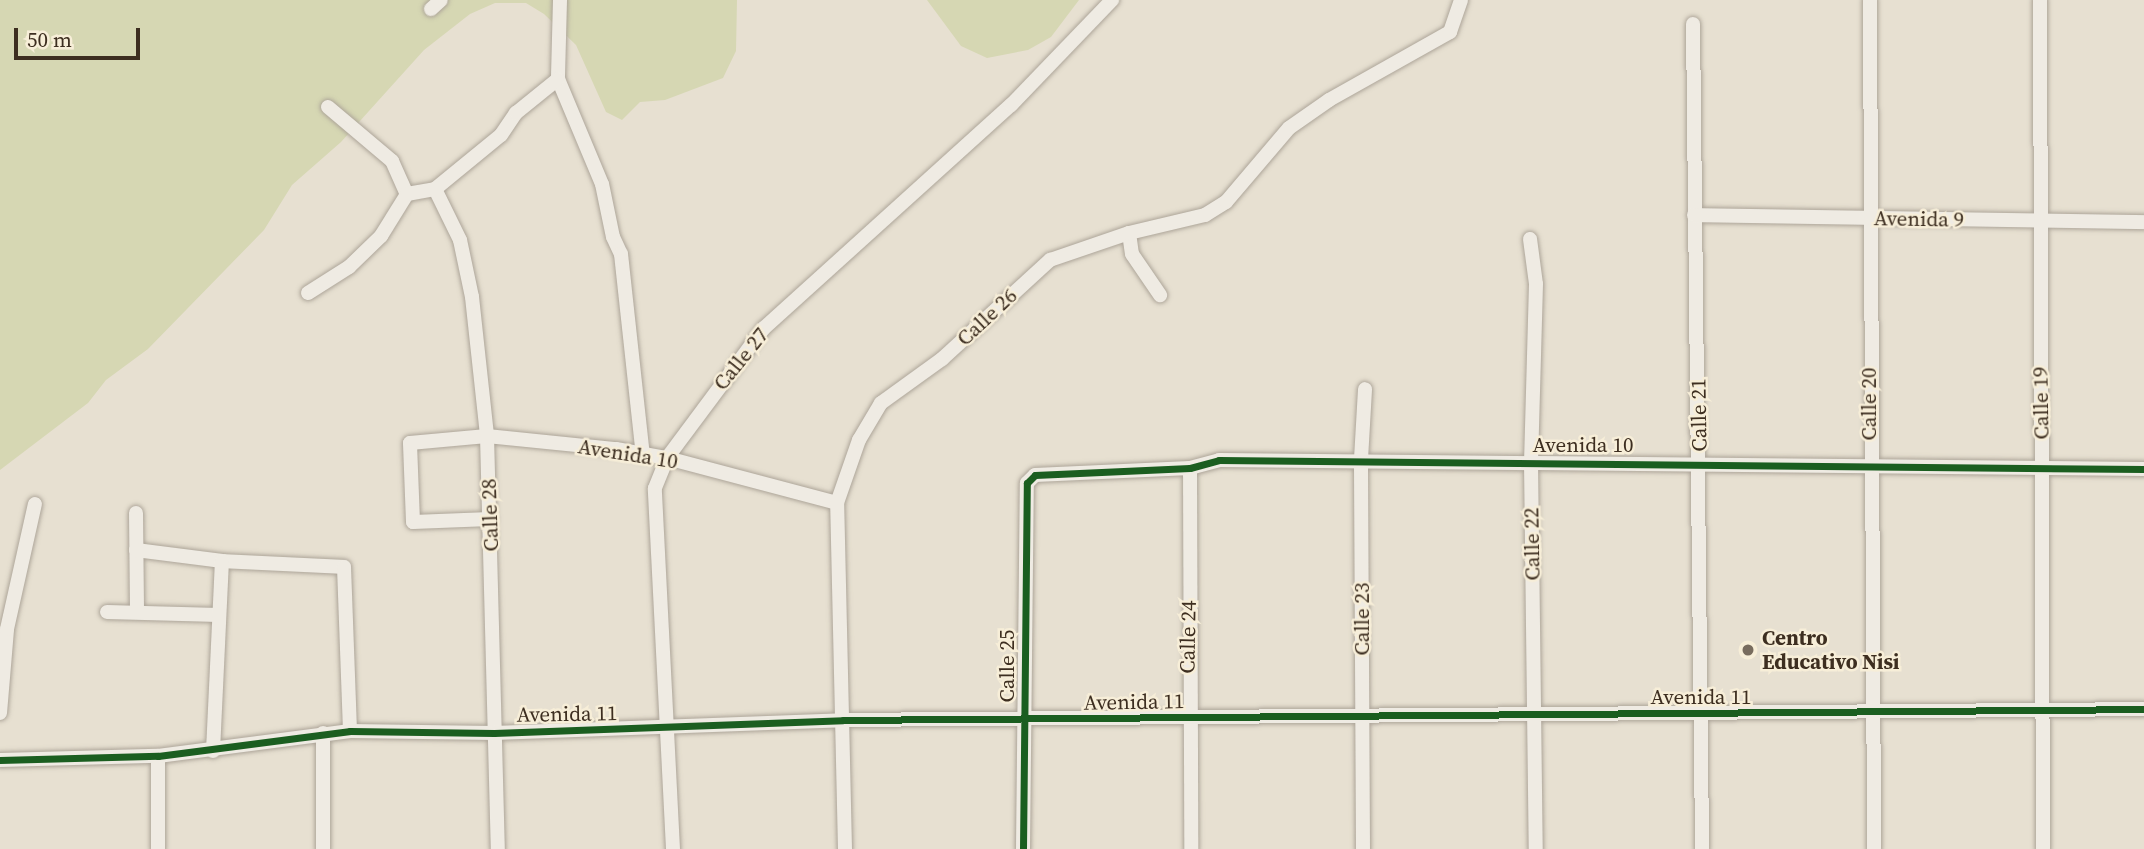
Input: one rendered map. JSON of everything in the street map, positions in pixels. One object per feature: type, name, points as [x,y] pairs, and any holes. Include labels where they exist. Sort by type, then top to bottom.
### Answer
[{"type":"street","points":[[560,0],[558,79],[602,184],[613,237],[621,254],[643,455]]},
{"type":"street","name":"Calle 27","points":[[673,849],[655,488],[667,458],[764,328],[1011,106],[1112,0]]},
{"type":"street","name":"Calle 26","points":[[845,849],[837,503],[859,440],[881,403],[942,359],[1042,266],[1129,233],[1181,223],[1226,202],[1289,128],[1329,100],[1450,32],[1461,0]]},
{"type":"street","name":"Calle 20","points":[[1870,0],[1869,464],[1874,849]]},
{"type":"street","name":"Calle 19","points":[[2040,0],[2043,849]]},
{"type":"street","name":"Calle 21","points":[[1693,24],[1700,463],[1702,849]]},
{"type":"street","points":[[308,293],[349,267],[381,236],[407,194],[435,189],[500,135],[516,113],[558,79]]},
{"type":"street","points":[[328,107],[392,161],[407,194]]},
{"type":"street","name":"Calle 28","points":[[435,189],[460,240],[465,263],[487,436],[498,849]]},
{"type":"street","name":"Avenida 9","points":[[1694,215],[2144,222]]},
{"type":"street","points":[[1129,233],[1132,254],[1160,295]]},
{"type":"street","name":"Calle 22","points":[[1530,239],[1536,284],[1531,462],[1536,849]]},
{"type":"street","name":"Calle 23","points":[[1363,849],[1361,459],[1365,390]]},
{"type":"street","name":"Avenida 10","points":[[490,519],[413,522],[408,452],[415,441],[487,436],[667,458],[837,503]]},
{"type":"street","name":"Avenida 10","points":[[1027,483],[1048,472],[1190,468],[1219,460],[1869,464],[2041,470],[2144,468]]},
{"type":"street","name":"Calle 24","points":[[1190,468],[1187,718],[1191,849]]},
{"type":"street","name":"Calle 25","points":[[1023,849],[1027,483]]},
{"type":"street","points":[[0,713],[7,629],[35,504]]},
{"type":"street","points":[[136,513],[137,612]]},
{"type":"street","points":[[136,550],[222,561],[344,567],[350,731]]},
{"type":"street","points":[[213,751],[222,561]]},
{"type":"street","points":[[107,612],[219,615]]},
{"type":"street","name":"Avenida 11","points":[[0,760],[158,757],[350,731],[494,733],[665,729],[843,720],[1025,722],[1187,718],[1362,719],[1535,713],[1700,716],[2043,708],[2144,709]]},
{"type":"street","points":[[323,733],[323,849]]},
{"type":"street","points":[[158,757],[158,849]]},
{"type":"green space","points":[[0,0],[737,0],[736,51],[723,78],[665,100],[640,102],[622,120],[606,112],[576,45],[544,14],[526,3],[495,3],[470,14],[424,50],[341,142],[292,185],[264,230],[148,349],[106,380],[88,403],[0,470]]},
{"type":"green space","points":[[927,0],[1079,0],[1051,37],[1028,50],[987,58],[961,46]]},
{"type":"cycle path","points":[[1023,849],[1027,483],[1035,475],[1190,468],[1219,460],[2144,469]]},
{"type":"cycle path","points":[[0,760],[158,756],[350,731],[494,733],[843,720],[2144,709]]},
{"type":"place","name":"Centro Educativo Nisi","points":[[1748,650]]}]
